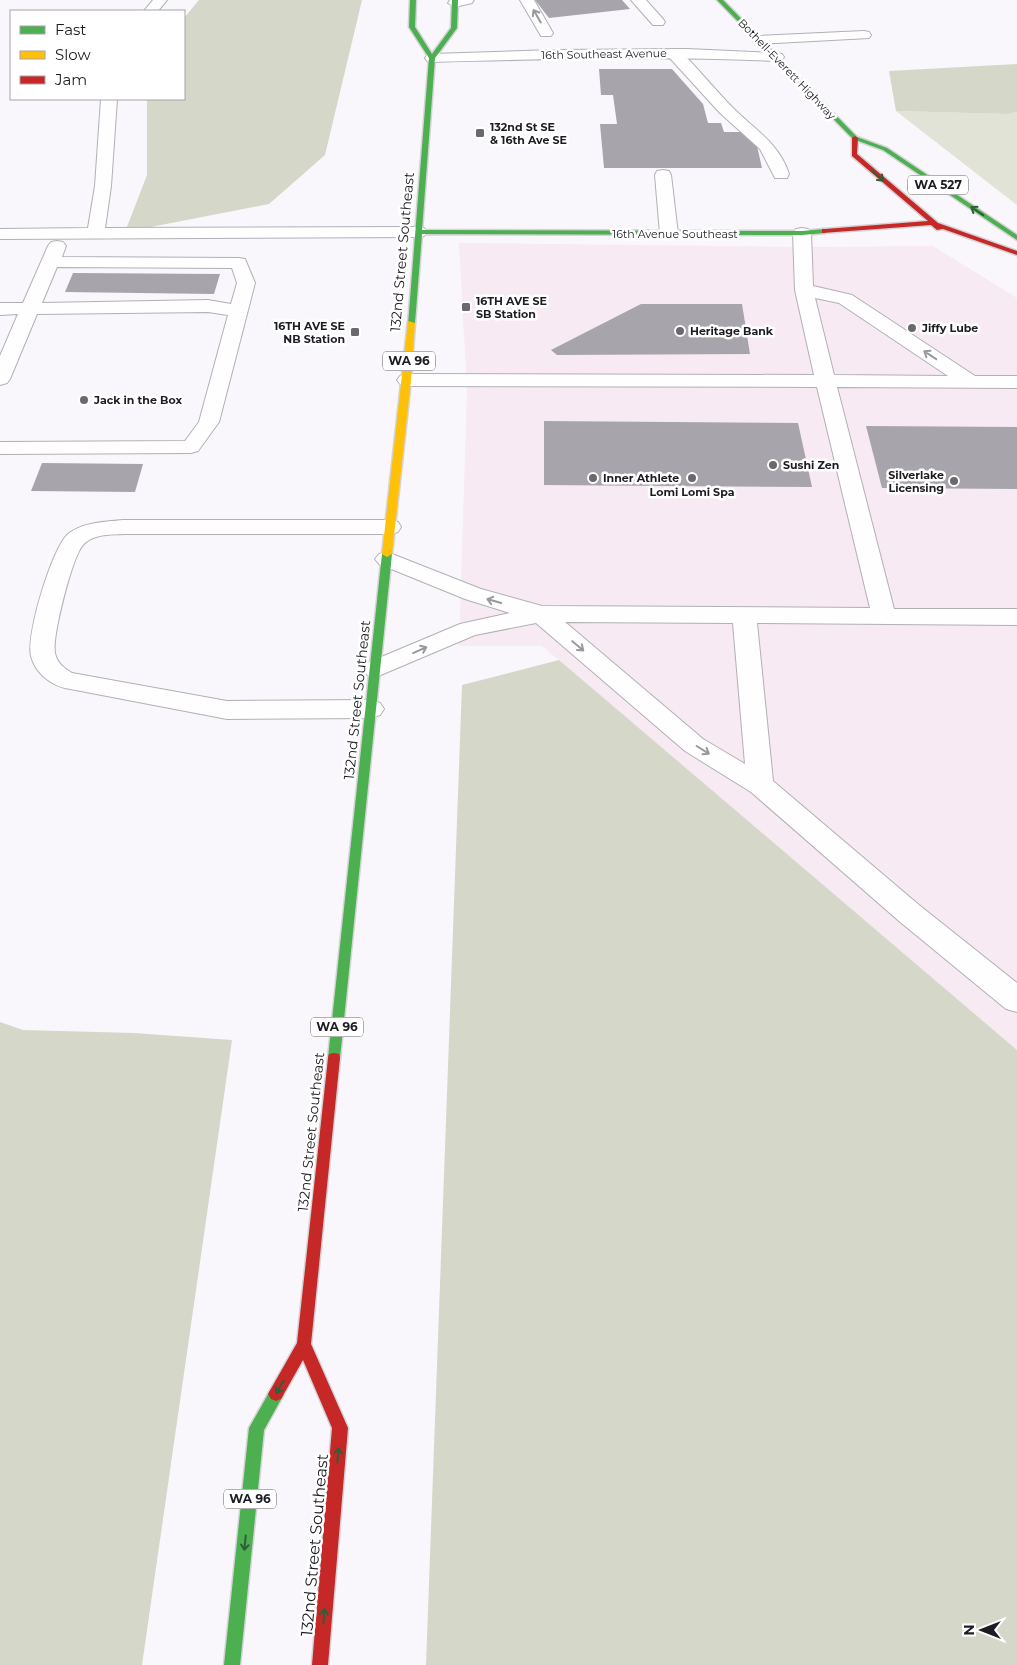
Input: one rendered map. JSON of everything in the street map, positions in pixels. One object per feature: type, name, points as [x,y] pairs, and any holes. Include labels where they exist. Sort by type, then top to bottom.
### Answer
[{"type":"main road","points":[[413,0],[412,27],[432,58],[454,28],[459,1]]},
{"type":"main road","name":"Bothell-Everett Highway","points":[[720,0],[855,138],[885,149],[1017,238]]},
{"type":"main road","name":"132nd Street Southeast","points":[[232,1665],[257,1428],[304,1344],[407,380],[432,58]]},
{"type":"main road","name":"WA 527","points":[[855,138],[854,155],[932,223],[992,257]]},
{"type":"main road","points":[[932,223],[1017,253]]},
{"type":"main road","name":"16th Avenue Southeast","points":[[418,232],[802,233],[932,223]]},
{"type":"main road","name":"132nd Street Southeast","points":[[304,1344],[340,1428],[320,1665]]},
{"type":"street","points":[[152,10],[160,0]]},
{"type":"street","points":[[527,0],[546,33]]},
{"type":"street","points":[[638,0],[658,22]]},
{"type":"street","points":[[759,40],[864,36]]},
{"type":"street","points":[[673,53],[694,72],[728,112],[772,152],[781,174]]},
{"type":"street","name":"16th Southeast Avenue","points":[[432,58],[673,53],[777,57]]},
{"type":"street","points":[[96,232],[103,186],[109,100]]},
{"type":"street","points":[[663,174],[669,234]]},
{"type":"street","points":[[0,234],[96,232],[418,232]]},
{"type":"street","points":[[0,379],[62,233]]},
{"type":"street","points":[[802,233],[804,290],[862,534],[884,616]]},
{"type":"street","points":[[0,448],[191,447],[209,422],[246,283],[239,263],[154,261],[50,262]]},
{"type":"street","points":[[804,290],[845,299],[971,382]]},
{"type":"street","points":[[0,309],[208,306],[239,311]]},
{"type":"street","points":[[407,380],[827,383],[1017,382]]},
{"type":"street","points":[[371,709],[227,710],[65,680],[48,669],[42,648],[58,574],[72,542],[86,531],[123,527],[390,527]]},
{"type":"street","points":[[387,559],[473,594],[541,614],[694,745],[760,785],[909,913],[1017,1000]]},
{"type":"street","points":[[376,669],[469,629],[541,614],[1017,617]]},
{"type":"street","points":[[744,615],[760,785]]},
{"type":"shaded area","points":[[199,0],[362,0],[325,155],[269,204],[125,232],[147,175],[147,100],[185,100],[185,17]]},
{"type":"shaded area","points":[[1017,64],[1017,112],[1007,114],[896,111],[889,71]]},
{"type":"shaded area","points":[[896,111],[1007,114],[1017,112],[1017,205]]},
{"type":"shaded area","points":[[459,243],[815,247],[933,246],[1017,298],[1017,1050],[542,646],[459,646],[467,391]]},
{"type":"shaded area","points":[[559,660],[1017,1050],[1017,1665],[426,1665],[462,685]]},
{"type":"shaded area","points":[[0,1022],[23,1030],[134,1033],[232,1040],[142,1665],[0,1665]]},
{"type":"building","points":[[535,0],[622,0],[630,9],[549,18]]},
{"type":"building","points":[[599,69],[672,69],[703,104],[708,123],[721,123],[724,132],[744,132],[757,146],[762,168],[604,168],[600,124],[617,124],[613,95],[601,95]]},
{"type":"building","points":[[73,273],[220,274],[214,294],[65,292]]},
{"type":"building","points":[[641,304],[742,304],[750,354],[557,355],[551,350]]},
{"type":"building","points":[[544,421],[798,423],[812,487],[544,485]]},
{"type":"building","points":[[866,426],[1017,427],[1017,489],[882,488]]},
{"type":"building","points":[[42,463],[143,464],[135,492],[31,491]]},
{"type":"traffic: fast","points":[[413,0],[412,27],[432,58]]},
{"type":"traffic: fast","points":[[411,323],[432,58],[454,28],[455,0]]},
{"type":"traffic: fast","points":[[720,0],[855,138],[885,149],[1017,238]]},
{"type":"traffic: fast","points":[[418,232],[802,233],[825,231]]},
{"type":"traffic: fast","points":[[334,1058],[387,554]]},
{"type":"traffic: fast","points":[[232,1665],[257,1428],[276,1394]]},
{"type":"traffic: slow","points":[[387,554],[407,380],[411,323]]},
{"type":"traffic: jam","points":[[855,138],[854,155],[940,228]]},
{"type":"traffic: jam","points":[[825,231],[932,223],[1017,253]]},
{"type":"traffic: jam","points":[[276,1394],[304,1344],[334,1058]]},
{"type":"traffic: jam","points":[[304,1344],[340,1428],[320,1665]]},
{"type":"place","name":"132nd St SE & 16th Ave SE","points":[[480,133]]},
{"type":"place","name":"16TH AVE SE SB Station","points":[[466,307]]},
{"type":"place","name":"Jiffy Lube","points":[[912,328]]},
{"type":"place","name":"Heritage Bank","points":[[680,331]]},
{"type":"place","name":"16TH AVE SE NB Station","points":[[355,332]]},
{"type":"place","name":"Jack in the Box","points":[[84,400]]},
{"type":"place","name":"Sushi Zen","points":[[773,465]]},
{"type":"place","name":"Inner Athlete","points":[[593,478]]},
{"type":"place","name":"Lomi Lomi Spa","points":[[692,478]]},
{"type":"place","name":"Silverlake Licensing","points":[[954,481]]}]
